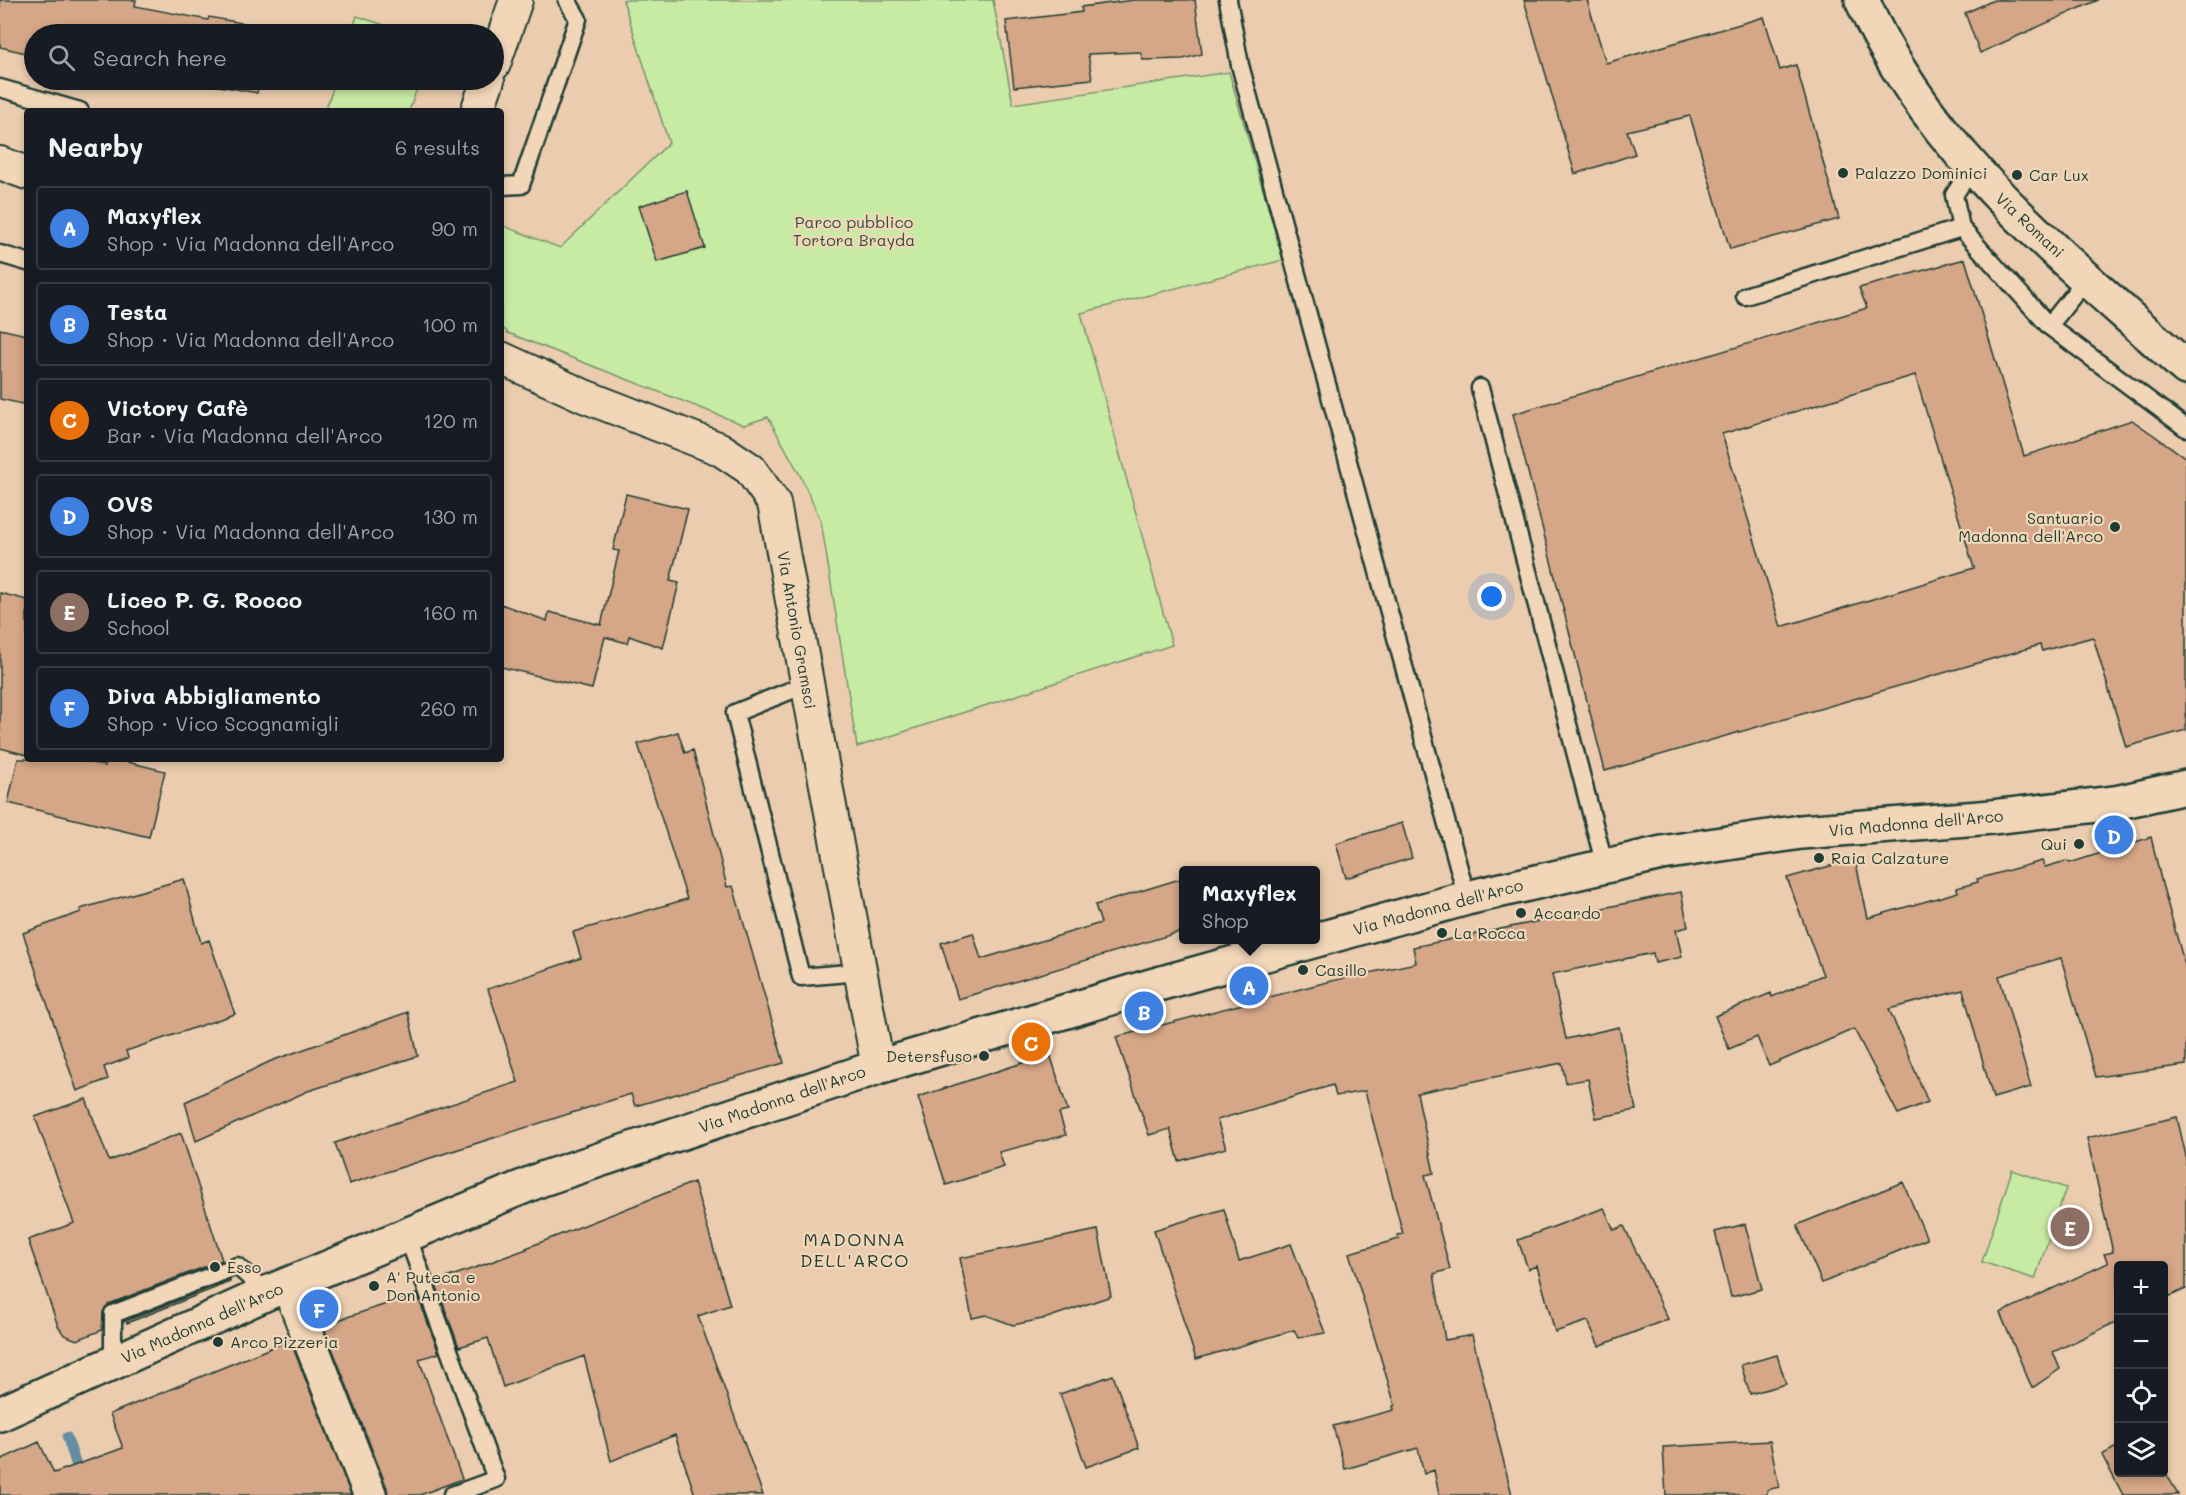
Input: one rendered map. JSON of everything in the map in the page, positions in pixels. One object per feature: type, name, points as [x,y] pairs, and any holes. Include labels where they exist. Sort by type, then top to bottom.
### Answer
[{"type":"main road","name":"Via Romani","points":[[1862,0],[1874,29],[1923,108],[1972,168],[1998,197],[2186,368]]},
{"type":"main road","name":"Via Madonna dell'Arco","points":[[1320,938],[1467,898],[1662,853],[1801,832],[1992,817],[2115,803],[2186,787]]},
{"type":"main road","name":"Via Madonna dell'Arco","points":[[0,1414],[277,1289],[542,1179],[878,1067],[1161,982],[1299,944]]},
{"type":"street","points":[[504,35],[516,0]]},
{"type":"street","points":[[478,108],[484,90]]},
{"type":"street","points":[[0,163],[24,172]]},
{"type":"street","name":"Via Antonio Gramsci","points":[[504,359],[584,396],[720,449],[750,470],[774,503],[878,1067]]},
{"type":"street","points":[[277,1289],[370,1495]]},
{"type":"lane","points":[[504,186],[521,185],[578,19],[567,0]]},
{"type":"lane","points":[[1228,0],[1240,65],[1467,898]]},
{"type":"lane","points":[[0,88],[70,108]]},
{"type":"lane","points":[[1972,168],[1954,195],[1961,228],[2049,326],[2186,428]]},
{"type":"lane","points":[[1745,296],[1961,228]]},
{"type":"lane","points":[[0,254],[24,261]]},
{"type":"lane","points":[[2049,326],[2087,278]]},
{"type":"lane","points":[[1480,388],[1605,866]]},
{"type":"lane","points":[[807,684],[735,713],[801,977],[860,972]]},
{"type":"lane","points":[[407,1235],[496,1479],[452,1495]]},
{"type":"lane","points":[[113,1362],[113,1314],[237,1266],[277,1289]]},
{"type":"green space","name":"Parco pubblico Tortora Brayda","points":[[623,0],[993,0],[1013,104],[1229,72],[1283,260],[1081,313],[1172,645],[857,747],[821,521],[800,475],[768,417],[744,425],[508,333],[504,329],[504,226],[560,248],[669,143]]},
{"type":"green space","points":[[357,16],[381,24],[354,24]]},
{"type":"green space","points":[[332,90],[416,90],[410,108],[326,108]]},
{"type":"green space","points":[[2012,1170],[2066,1188],[2035,1279],[1982,1262]]},
{"type":"building","points":[[0,0],[136,0],[135,6],[208,20],[209,17],[248,24],[24,24],[24,53],[0,47]]},
{"type":"building","points":[[1134,0],[1195,0],[1202,54],[1183,59],[1143,60],[1140,52],[1088,54],[1092,79],[1014,87],[1006,21],[1082,12],[1081,7]]},
{"type":"building","points":[[1524,0],[1587,0],[1606,63],[1764,17],[1780,70],[1796,65],[1839,219],[1730,249],[1690,116],[1627,131],[1635,154],[1575,174]]},
{"type":"building","points":[[1994,0],[2098,0],[1980,53],[1965,13]]},
{"type":"building","points":[[241,90],[258,90],[257,93]]},
{"type":"building","points":[[687,191],[705,248],[657,262],[639,206]]},
{"type":"building","points":[[1965,259],[2024,456],[2132,420],[2186,458],[2186,730],[2126,747],[2093,637],[2042,651],[2040,645],[1605,771],[1513,414],[1867,308],[1859,288]],"holes":[[[1915,375],[1974,568],[1781,627],[1722,434]]]},
{"type":"building","points":[[0,329],[24,334],[24,404],[0,399]]},
{"type":"building","points":[[626,494],[688,509],[670,581],[679,583],[663,648],[629,636],[627,643],[605,637],[592,689],[504,668],[504,605],[547,621],[549,612],[601,625],[619,551],[613,550]]},
{"type":"building","points":[[0,593],[24,599],[24,754],[0,748]]},
{"type":"building","points":[[678,732],[685,753],[693,750],[727,887],[733,886],[784,1063],[635,1106],[631,1094],[349,1184],[335,1143],[518,1082],[488,989],[581,958],[573,932],[687,899],[638,744]]},
{"type":"building","points":[[18,759],[24,759],[24,762],[88,762],[105,766],[106,762],[128,762],[165,771],[149,837],[8,803]]},
{"type":"building","points":[[1402,823],[1412,858],[1346,878],[1336,843]]},
{"type":"building","points":[[2151,837],[2186,969],[2186,1065],[2096,1077],[2061,958],[1999,976],[2031,1087],[1993,1098],[1963,990],[1889,1009],[1928,1102],[1898,1114],[1854,1029],[1769,1066],[1757,1037],[1729,1049],[1715,1016],[1771,993],[1772,997],[1823,975],[1787,878],[1855,859],[1868,918],[1958,892],[1957,888],[1978,882],[1977,879],[2042,861],[2045,867],[2066,861],[2070,863]]},
{"type":"building","points":[[184,879],[201,943],[209,940],[235,1014],[126,1051],[128,1058],[104,1067],[108,1079],[77,1091],[23,933],[81,912],[80,909]]},
{"type":"building","points":[[1179,879],[1179,932],[958,999],[941,943],[973,933],[981,959],[1101,923],[1095,905]]},
{"type":"building","points":[[1681,892],[1688,927],[1676,930],[1682,957],[1655,963],[1653,953],[1552,974],[1566,1039],[1619,1027],[1636,1110],[1596,1118],[1588,1079],[1566,1083],[1562,1063],[1417,1093],[1434,1173],[1425,1175],[1450,1269],[1434,1274],[1445,1340],[1472,1335],[1512,1495],[1439,1495],[1434,1470],[1424,1474],[1418,1448],[1345,1469],[1333,1426],[1394,1410],[1395,1405],[1349,1253],[1399,1239],[1397,1235],[1403,1234],[1365,1091],[1336,1096],[1333,1085],[1217,1120],[1226,1148],[1179,1161],[1170,1129],[1149,1135],[1116,1037],[1331,981],[1416,963],[1413,947]]},
{"type":"building","points":[[408,1012],[418,1056],[308,1091],[196,1141],[185,1102],[271,1061]]},
{"type":"building","points":[[1050,1054],[1068,1111],[1059,1113],[1066,1135],[999,1152],[1004,1167],[946,1185],[918,1097]]},
{"type":"building","points":[[86,1099],[109,1161],[181,1133],[222,1260],[109,1304],[103,1313],[102,1330],[77,1340],[64,1335],[58,1326],[28,1240],[74,1223],[35,1117]]},
{"type":"building","points":[[2177,1117],[2186,1156],[2186,1289],[2168,1297],[2168,1261],[2114,1261],[2114,1323],[2053,1352],[2060,1369],[2032,1388],[2000,1313],[2108,1263],[2104,1254],[2113,1252],[2087,1138]]},
{"type":"building","points":[[694,1182],[730,1305],[698,1316],[763,1495],[695,1495],[675,1435],[611,1461],[584,1356],[503,1387],[488,1338],[459,1347],[435,1282],[527,1249]]},
{"type":"building","points":[[1903,1182],[1927,1239],[1822,1283],[1797,1225]]},
{"type":"building","points":[[1604,1208],[1614,1230],[1624,1226],[1668,1319],[1599,1346],[1588,1321],[1555,1332],[1537,1266],[1528,1269],[1518,1240]]},
{"type":"building","points":[[1224,1209],[1239,1261],[1291,1244],[1325,1333],[1298,1338],[1294,1330],[1196,1359],[1154,1230]]},
{"type":"building","points":[[1745,1224],[1762,1289],[1731,1297],[1715,1232]]},
{"type":"building","points":[[1098,1230],[1111,1296],[1047,1318],[1013,1325],[986,1315],[972,1318],[960,1258]]},
{"type":"building","points":[[230,1280],[230,1282],[127,1323],[123,1322]]},
{"type":"building","points":[[417,1294],[439,1353],[419,1359],[462,1479],[420,1495],[388,1495],[323,1325]]},
{"type":"building","points":[[290,1340],[351,1495],[0,1495],[0,1460],[39,1442],[54,1473],[123,1448],[110,1414]]},
{"type":"building","points":[[1777,1355],[1786,1384],[1750,1394],[1741,1365]]},
{"type":"building","points":[[1113,1375],[1139,1448],[1086,1467],[1060,1394]]},
{"type":"building","points":[[1770,1441],[1779,1487],[1767,1490],[1767,1495],[1666,1495],[1663,1447]]},
{"type":"building","points":[[2114,1448],[2114,1477],[2168,1476],[2178,1495],[2123,1495],[2102,1455]]},
{"type":"waterway","points":[[67,1437],[86,1495]]},
{"type":"place","name":"Palazzo Dominici","points":[[1843,173]]},
{"type":"place","name":"Car Lux","points":[[2017,175]]},
{"type":"place","name":"Santuario Madonna dell'Arco","points":[[2115,527]]},
{"type":"place","name":"OVS","points":[[2114,835]]},
{"type":"place","name":"Qui","points":[[2079,844]]},
{"type":"place","name":"Raia Calzature","points":[[1819,858]]},
{"type":"place","name":"Accardo","points":[[1521,913]]},
{"type":"place","name":"La Rocca","points":[[1442,933]]},
{"type":"place","name":"Casillo","points":[[1303,970]]},
{"type":"place","name":"Maxyflex","points":[[1249,986]]},
{"type":"place","name":"Testa","points":[[1144,1011]]},
{"type":"place","name":"Victory Cafè","points":[[1031,1042]]},
{"type":"place","name":"Detersfuso","points":[[984,1056]]},
{"type":"place","name":"Liceo P. G. Rocco","points":[[2070,1227]]},
{"type":"place","name":"Esso","points":[[215,1267]]},
{"type":"place","name":"A' Puteca e Don Antonio","points":[[374,1286]]},
{"type":"place","name":"Diva Abbigliamento","points":[[319,1309]]},
{"type":"place","name":"Arco Pizzeria","points":[[218,1342]]},
{"type":"district","name":"MADONNA DELL'ARCO","points":[[855,1250]]}]
